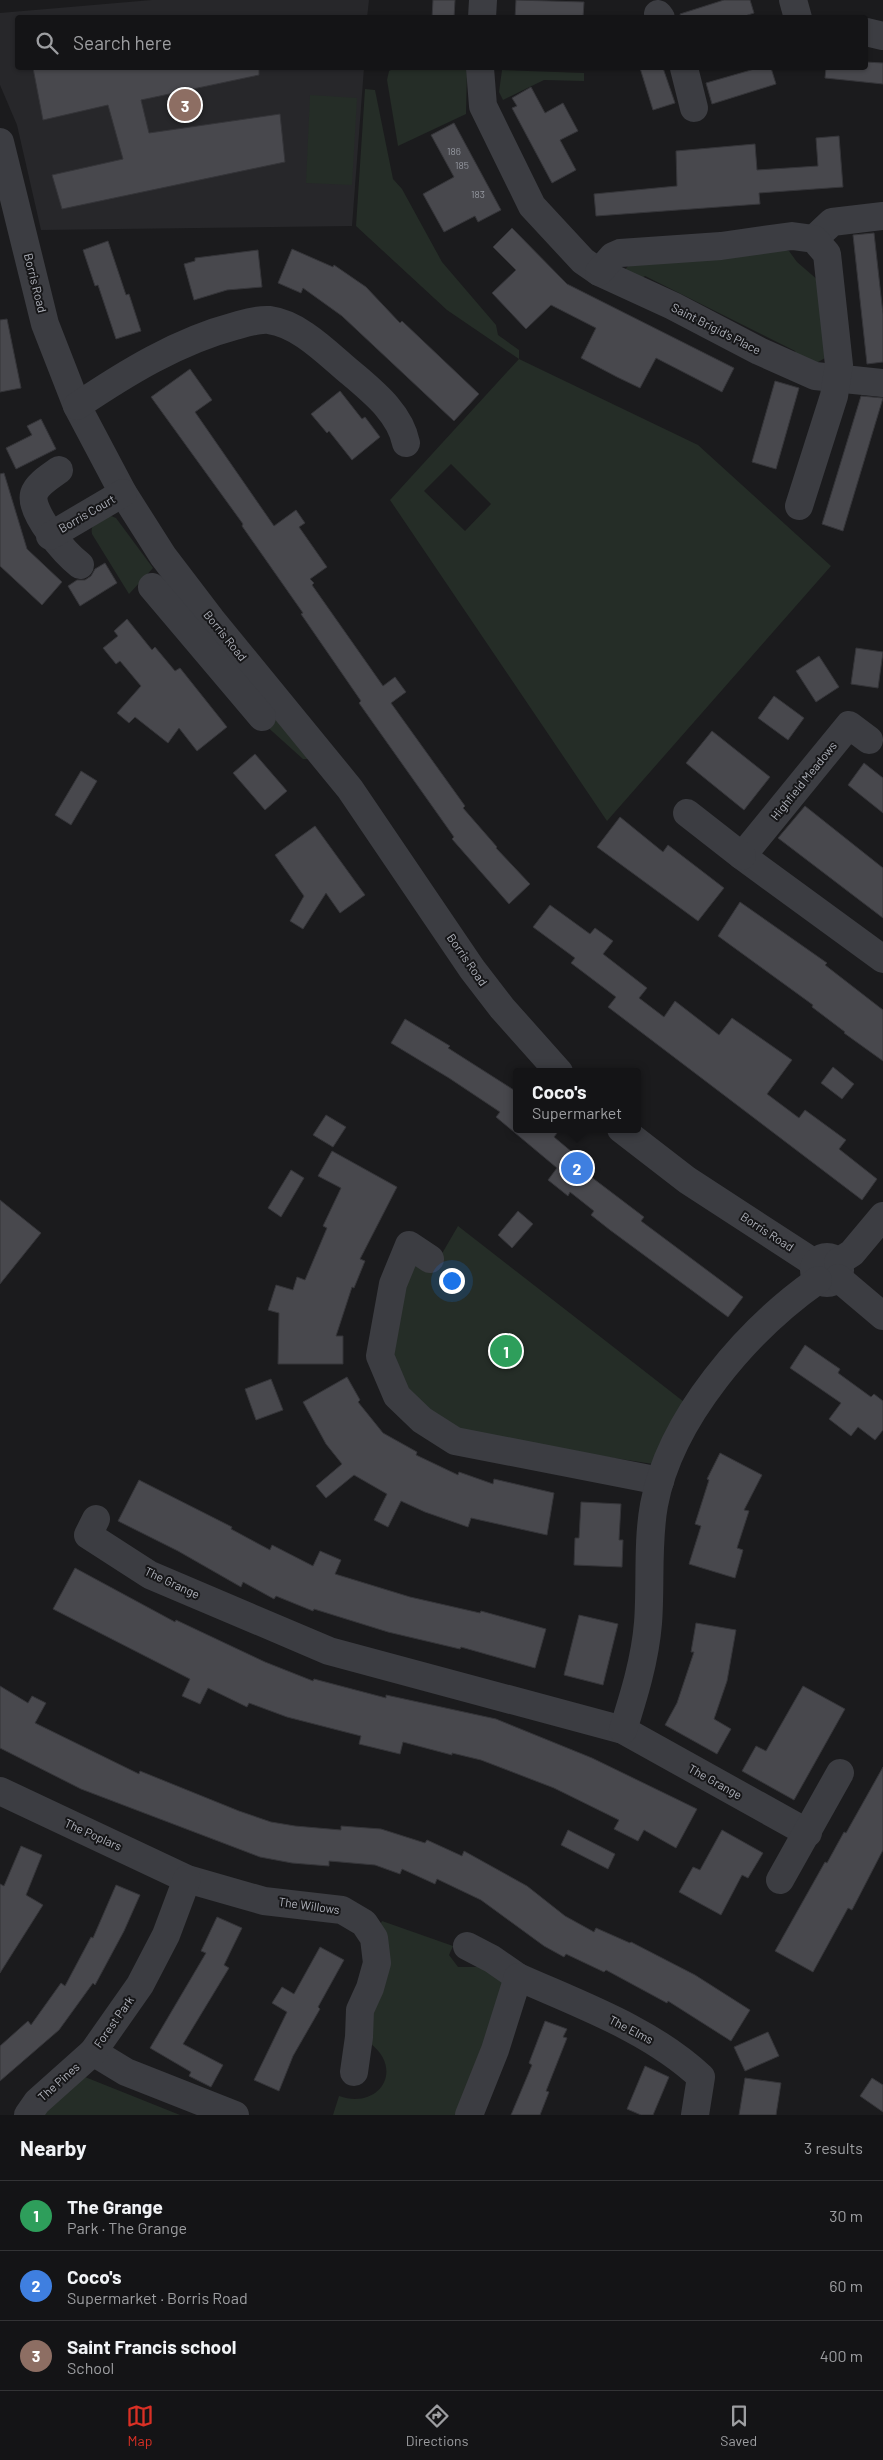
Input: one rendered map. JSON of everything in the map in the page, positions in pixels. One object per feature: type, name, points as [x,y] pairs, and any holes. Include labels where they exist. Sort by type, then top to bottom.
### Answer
[{"type":"street","points":[[482,15],[483,0]]},
{"type":"street","points":[[793,0],[797,15]]},
{"type":"street","points":[[868,32],[883,36]]},
{"type":"street","name":"Saint Brigid's Place","points":[[480,70],[483,106],[532,206],[583,261],[599,272],[673,306],[767,355],[815,376],[883,383]]},
{"type":"street","points":[[686,70],[694,108]]},
{"type":"street","name":"Borris Road","points":[[0,142],[38,301],[60,366],[77,406],[123,493],[215,643],[350,789],[472,969],[502,1008],[555,1068]]},
{"type":"street","points":[[814,239],[832,222],[883,216]]},
{"type":"street","points":[[599,272],[613,256],[620,253],[721,246],[792,236],[814,239],[827,254],[839,365],[834,396],[799,506]]},
{"type":"street","points":[[77,406],[133,370],[192,340],[241,324],[269,320],[291,326],[330,355],[365,386],[397,418],[406,443]]},
{"type":"street","name":"Borris Court","points":[[59,470],[34,492],[33,500],[50,536],[80,566]]},
{"type":"street","name":"Borris Court","points":[[50,536],[123,493]]},
{"type":"street","points":[[152,587],[215,643],[262,717]]},
{"type":"street","name":"Highfield Meadows","points":[[742,856],[849,725],[869,740]]},
{"type":"street","points":[[687,813],[742,856],[883,959]]},
{"type":"street","name":"Borris Road","points":[[626,1133],[687,1180],[827,1271],[883,1316]]},
{"type":"street","points":[[623,1730],[644,1659],[648,1624],[654,1506],[660,1481],[673,1450],[696,1406],[732,1357],[776,1313],[852,1253],[883,1216]]},
{"type":"street","points":[[430,1258],[409,1245],[393,1284],[380,1356],[398,1396],[422,1420],[455,1441],[660,1481]]},
{"type":"street","name":"The Grange","points":[[96,1519],[88,1536],[150,1575],[329,1651],[623,1730],[808,1833]]},
{"type":"street","points":[[780,1880],[840,1773]]},
{"type":"street","name":"The Poplars","points":[[0,1791],[187,1878]]},
{"type":"street","name":"Forest Park","points":[[187,1878],[166,1935],[140,1985],[93,2052],[126,2072],[234,2115]]},
{"type":"street","name":"The Willows","points":[[187,1878],[264,1901],[342,1910],[364,1923],[374,1938],[377,1964],[370,1988],[360,2010],[359,2037],[354,2072]]},
{"type":"street","name":"The Elms","points":[[468,1946],[492,1958],[518,1977],[633,2030],[681,2058],[702,2077],[695,2115]]},
{"type":"street","points":[[469,2115],[495,2050],[518,1977]]},
{"type":"street","name":"The Pines","points":[[28,2115],[37,2102],[93,2052]]},
{"type":"shaded area","points":[[152,0],[369,0],[367,15],[15,15],[15,70],[364,70],[352,226],[41,230],[17,125],[0,85],[0,13]]},
{"type":"shaded area","points":[[467,70],[466,114],[398,146],[387,80],[389,71]]},
{"type":"shaded area","points":[[502,70],[584,73],[584,81],[544,80],[503,100],[499,92]]},
{"type":"shaded area","points":[[365,89],[375,90],[393,179],[402,189],[442,262],[496,325],[498,335],[519,350],[519,359],[447,310],[356,226]]},
{"type":"shaded area","points":[[310,95],[357,98],[352,185],[306,183]]},
{"type":"shaded area","points":[[779,249],[789,251],[797,262],[819,281],[825,358],[813,365],[798,361],[795,351],[645,276],[637,281],[624,271],[632,261]]},
{"type":"shaded area","points":[[519,359],[698,445],[831,566],[607,821],[390,500]],"holes":[[[451,464],[491,504],[465,531],[424,491]]]},
{"type":"shaded area","points":[[111,516],[116,518],[153,568],[129,594],[92,534],[94,523]]},
{"type":"shaded area","points":[[272,713],[310,759],[303,759],[263,723]]},
{"type":"shaded area","points":[[458,1226],[688,1405],[653,1464],[471,1436],[436,1417],[404,1385],[394,1365],[394,1337],[400,1298],[414,1260],[433,1269]]},
{"type":"shaded area","points":[[382,1921],[453,1946],[449,1955],[458,1967],[483,1967],[505,1983],[459,2115],[333,2115],[339,2096],[353,2099],[376,2093],[383,2085],[386,2075],[386,2065],[380,2054],[370,2043],[379,1927]]},
{"type":"shaded area","points":[[80,2075],[180,2115],[38,2115]]},
{"type":"building","points":[[433,0],[455,0],[454,15],[432,15]]},
{"type":"building","points":[[516,0],[584,2],[583,15],[515,15]]},
{"type":"building","points":[[724,0],[750,0],[754,13],[748,15],[680,14]]},
{"type":"building","points":[[868,62],[883,63],[883,84],[825,78],[826,70],[868,70]]},
{"type":"building","points":[[33,70],[259,70],[259,75],[141,100],[149,133],[280,114],[285,162],[62,209],[52,175],[123,159],[108,105],[43,120]]},
{"type":"building","points":[[641,70],[664,70],[675,103],[653,110]]},
{"type":"building","points":[[751,70],[772,70],[776,84],[712,104],[706,83]]},
{"type":"building","points":[[531,87],[545,113],[563,103],[578,131],[560,140],[576,170],[552,183],[512,108],[517,106],[512,98]]},
{"type":"building","points":[[454,123],[501,210],[478,222],[475,216],[444,232],[423,194],[454,177],[431,135]]},
{"type":"building","points":[[839,136],[843,187],[759,193],[760,204],[596,216],[594,194],[677,186],[676,151],[755,144],[757,170],[818,166],[816,138]]},
{"type":"building","points":[[512,228],[567,284],[734,368],[722,392],[656,358],[640,388],[617,377],[581,358],[596,328],[551,305],[526,329],[492,293],[516,270],[493,247]]},
{"type":"building","points":[[874,233],[883,314],[883,362],[867,364],[853,235]]},
{"type":"building","points":[[108,241],[126,295],[129,294],[141,331],[116,339],[98,285],[95,286],[83,250]]},
{"type":"building","points":[[292,249],[333,267],[334,265],[366,287],[400,323],[402,321],[479,394],[454,421],[342,316],[303,288],[301,293],[278,283]]},
{"type":"building","points":[[258,250],[262,287],[227,290],[194,300],[184,264],[195,261],[195,258]]},
{"type":"building","points":[[7,319],[21,388],[0,392],[0,320]]},
{"type":"building","points":[[190,369],[212,400],[195,412],[274,526],[296,510],[305,523],[299,527],[327,567],[310,579],[314,583],[312,585],[383,686],[395,677],[406,692],[391,703],[465,806],[463,808],[496,848],[530,884],[509,904],[452,839],[454,837],[359,703],[361,701],[301,614],[303,613],[242,526],[243,524],[151,397]]},
{"type":"building","points":[[775,381],[799,388],[776,469],[752,462]]},
{"type":"building","points":[[340,391],[362,419],[365,417],[380,437],[352,460],[329,431],[327,433],[311,414]]},
{"type":"building","points":[[861,396],[883,398],[843,531],[822,524]]},
{"type":"building","points":[[41,419],[56,449],[16,469],[6,448],[32,435],[27,426]]},
{"type":"building","points":[[4,473],[27,549],[62,582],[42,605],[0,566],[0,474]]},
{"type":"building","points":[[105,563],[117,583],[80,606],[68,586],[77,580],[85,580],[91,576],[95,569]]},
{"type":"building","points":[[127,619],[152,650],[155,647],[175,671],[180,668],[227,727],[197,751],[179,728],[168,743],[135,717],[129,723],[117,713],[141,686],[120,661],[116,664],[103,648],[118,636],[114,631]]},
{"type":"building","points":[[856,648],[883,652],[878,688],[851,684]]},
{"type":"building","points":[[819,656],[839,687],[816,702],[796,671]]},
{"type":"building","points":[[774,696],[804,718],[788,740],[758,718]]},
{"type":"building","points":[[712,731],[770,777],[744,810],[686,763]]},
{"type":"building","points":[[255,754],[287,791],[265,810],[233,773]]},
{"type":"building","points":[[864,763],[883,778],[883,813],[848,785]]},
{"type":"building","points":[[81,771],[97,781],[71,825],[55,815]]},
{"type":"building","points":[[805,806],[883,868],[883,918],[778,838]]},
{"type":"building","points":[[620,817],[663,852],[668,845],[724,888],[698,921],[597,847]]},
{"type":"building","points":[[315,826],[365,895],[340,913],[326,893],[303,929],[290,921],[304,896],[275,855]]},
{"type":"building","points":[[740,902],[827,963],[825,965],[883,1010],[883,1061],[844,1033],[812,1007],[813,1005],[718,936]]},
{"type":"building","points":[[550,905],[590,934],[595,928],[613,941],[603,954],[647,988],[639,998],[664,1017],[675,1001],[719,1035],[732,1018],[792,1060],[767,1094],[799,1118],[805,1110],[846,1140],[839,1149],[877,1179],[862,1200],[608,1007],[616,997],[571,963],[575,958],[533,927]]},
{"type":"building","points":[[405,1019],[450,1046],[448,1048],[513,1089],[513,1131],[496,1117],[500,1112],[391,1043]]},
{"type":"building","points":[[833,1067],[854,1084],[842,1099],[821,1083]]},
{"type":"building","points":[[326,1115],[346,1127],[333,1147],[313,1135]]},
{"type":"building","points":[[515,1133],[557,1133],[554,1137],[591,1168],[586,1173],[644,1217],[641,1221],[743,1297],[728,1317],[591,1215],[594,1211],[570,1192],[568,1196],[548,1180],[557,1168]]},
{"type":"building","points":[[332,1151],[397,1187],[360,1259],[365,1261],[354,1288],[352,1287],[336,1336],[343,1336],[343,1364],[278,1364],[279,1313],[268,1310],[276,1285],[293,1290],[297,1277],[305,1280],[327,1228],[323,1226],[341,1188],[318,1176]]},
{"type":"building","points":[[291,1170],[304,1178],[281,1217],[268,1208]]},
{"type":"building","points":[[0,1200],[41,1233],[0,1284]]},
{"type":"building","points":[[518,1211],[533,1224],[512,1248],[498,1235]]},
{"type":"building","points":[[805,1345],[840,1369],[838,1373],[871,1397],[874,1394],[883,1401],[883,1430],[875,1440],[858,1427],[851,1436],[829,1419],[841,1403],[790,1368]]},
{"type":"building","points":[[347,1377],[360,1400],[358,1402],[383,1433],[417,1452],[416,1455],[458,1475],[459,1472],[493,1484],[494,1479],[554,1493],[547,1535],[471,1518],[468,1527],[425,1512],[401,1501],[388,1527],[374,1520],[387,1494],[354,1475],[326,1498],[316,1486],[342,1464],[326,1444],[303,1402]]},
{"type":"building","points":[[271,1379],[283,1410],[256,1420],[245,1389]]},
{"type":"building","points":[[720,1453],[762,1475],[744,1510],[749,1511],[737,1548],[743,1550],[735,1578],[689,1564],[701,1526],[695,1524],[709,1480],[707,1479]]},
{"type":"building","points":[[139,1480],[232,1527],[231,1529],[270,1550],[272,1545],[313,1566],[320,1551],[341,1560],[335,1574],[410,1597],[480,1613],[481,1611],[546,1629],[535,1668],[461,1647],[460,1649],[388,1632],[314,1609],[313,1611],[276,1596],[274,1599],[243,1582],[241,1587],[178,1551],[118,1521]]},
{"type":"building","points":[[581,1502],[621,1504],[619,1540],[623,1540],[622,1567],[574,1565],[575,1538],[579,1538]]},
{"type":"building","points":[[75,1568],[175,1622],[176,1620],[265,1662],[313,1681],[314,1679],[386,1698],[386,1695],[496,1719],[592,1758],[697,1809],[676,1848],[644,1830],[638,1841],[614,1829],[619,1820],[554,1788],[481,1760],[452,1753],[452,1755],[403,1742],[400,1754],[359,1744],[361,1736],[287,1717],[249,1703],[247,1707],[208,1688],[200,1704],[182,1696],[190,1679],[53,1609]]},
{"type":"building","points":[[579,1615],[618,1624],[603,1685],[564,1675]]},
{"type":"building","points":[[696,1623],[736,1630],[727,1681],[714,1719],[731,1729],[717,1754],[665,1725],[677,1703],[694,1652],[691,1652]]},
{"type":"building","points":[[0,1686],[28,1703],[32,1696],[46,1703],[35,1723],[139,1774],[140,1771],[239,1811],[271,1822],[295,1826],[341,1830],[341,1826],[381,1829],[425,1843],[427,1840],[462,1856],[464,1851],[527,1886],[565,1916],[594,1932],[596,1928],[631,1942],[695,1975],[750,2010],[731,2041],[668,2001],[667,2003],[606,1970],[604,1972],[566,1954],[564,1957],[544,1946],[481,1900],[437,1879],[435,1884],[402,1869],[400,1874],[375,1865],[329,1861],[329,1866],[292,1863],[260,1857],[81,1789],[0,1748]]},
{"type":"building","points":[[803,1686],[845,1709],[794,1800],[742,1771],[756,1746],[766,1751]]},
{"type":"building","points":[[883,1767],[883,1850],[852,1910],[848,1908],[813,1972],[775,1951],[825,1862],[827,1863],[844,1832],[846,1833]]},
{"type":"building","points":[[568,1830],[615,1854],[608,1869],[561,1845]]},
{"type":"building","points":[[722,1830],[763,1853],[748,1878],[742,1875],[721,1915],[679,1892],[693,1867],[700,1870]]},
{"type":"building","points":[[21,1846],[42,1855],[26,1895],[43,1905],[0,1973],[0,1884],[4,1886]]},
{"type":"building","points":[[116,1885],[140,1895],[124,1931],[95,1985],[93,1983],[59,2030],[0,2081],[0,2046],[28,2021],[31,2025],[61,1983],[65,1986],[91,1937],[93,1938]]},
{"type":"building","points":[[217,1917],[242,1928],[224,1965],[229,1968],[183,2044],[223,2065],[211,2087],[189,2076],[191,2072],[150,2048],[206,1953],[201,1951]]},
{"type":"building","points":[[320,1947],[344,1960],[318,2007],[320,2009],[293,2056],[279,2091],[254,2080],[287,2012],[272,2003],[282,1987],[294,1994]]},
{"type":"building","points":[[545,2021],[567,2029],[563,2037],[567,2038],[546,2091],[549,2092],[540,2115],[511,2115],[532,2065],[529,2063]]},
{"type":"building","points":[[768,2032],[779,2056],[745,2071],[734,2047]]},
{"type":"building","points":[[645,2066],[669,2077],[653,2115],[641,2115],[627,2109]]},
{"type":"building","points":[[745,2078],[781,2083],[776,2115],[739,2115]]},
{"type":"building","points":[[872,2078],[883,2085],[883,2112],[860,2096]]},
{"type":"place","name":"Saint Francis school","points":[[185,105]]},
{"type":"place","name":"Coco's","points":[[577,1168]]},
{"type":"place","name":"The Grange","points":[[506,1351]]}]
